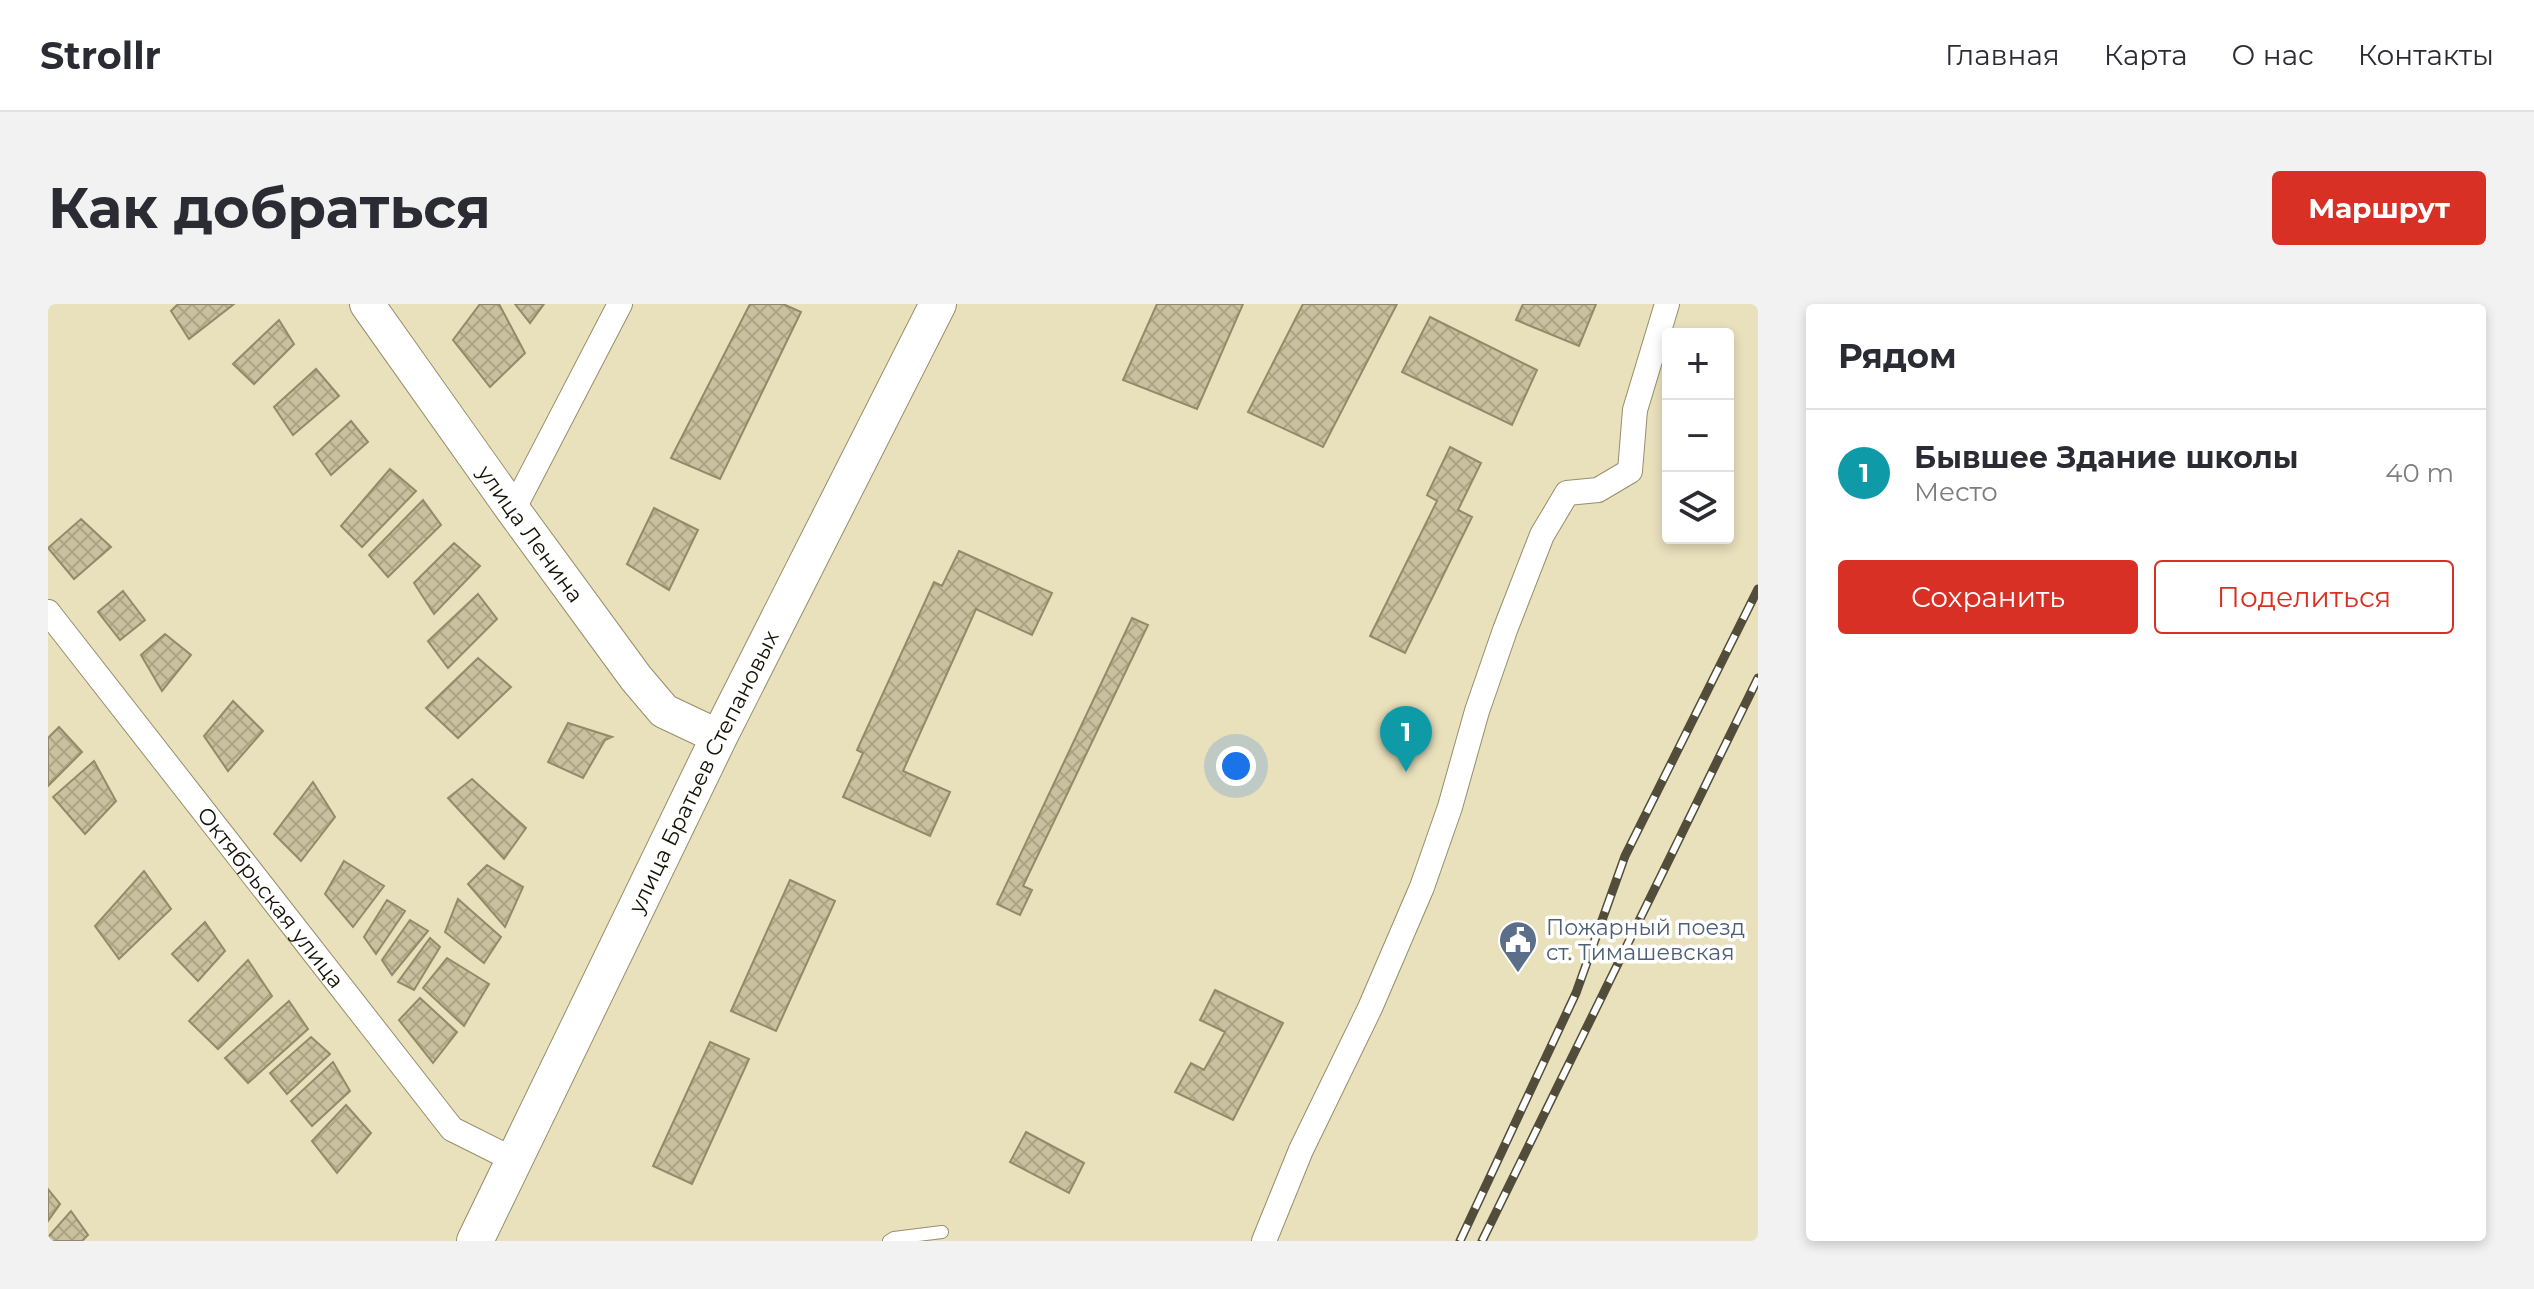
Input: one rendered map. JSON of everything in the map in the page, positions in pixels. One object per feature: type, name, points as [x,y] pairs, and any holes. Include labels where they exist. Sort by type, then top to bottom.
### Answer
[{"type":"main road","name":"улица Ленина","points":[[367,304],[636,678],[664,711],[719,737]]},
{"type":"main road","name":"улица Братьев Степановых","points":[[475,1241],[719,737],[938,304]]},
{"type":"street","points":[[513,510],[620,304]]},
{"type":"street","points":[[1264,1241],[1301,1150],[1370,1008],[1422,887],[1450,807],[1477,711],[1542,535],[1567,493],[1598,490],[1630,471],[1635,410],[1667,304]]},
{"type":"street","name":"Октябрьская улица","points":[[48,612],[452,1129],[514,1160]]},
{"type":"lane","points":[[889,1241],[942,1232]]},
{"type":"building","points":[[178,304],[234,304],[189,339],[171,311]]},
{"type":"building","points":[[480,304],[499,304],[525,353],[490,387],[453,340]]},
{"type":"building","points":[[515,304],[544,304],[530,323]]},
{"type":"building","points":[[750,304],[783,304],[801,312],[720,479],[671,458]]},
{"type":"building","points":[[1157,304],[1243,304],[1197,409],[1123,380]]},
{"type":"building","points":[[1303,304],[1397,304],[1323,447],[1248,412]]},
{"type":"building","points":[[1523,304],[1596,304],[1579,346],[1516,320]]},
{"type":"building","points":[[1430,317],[1537,370],[1512,425],[1402,372]]},
{"type":"building","points":[[279,320],[294,344],[254,384],[233,364]]},
{"type":"building","points":[[316,369],[339,396],[293,435],[274,407]]},
{"type":"building","points":[[351,421],[368,442],[331,475],[316,454]]},
{"type":"building","points":[[1450,447],[1481,463],[1458,510],[1472,517],[1405,653],[1370,636],[1437,501],[1427,495]]},
{"type":"building","points":[[390,469],[416,491],[362,547],[341,526]]},
{"type":"building","points":[[423,500],[441,525],[388,577],[369,555]]},
{"type":"building","points":[[654,508],[698,530],[669,590],[627,564]]},
{"type":"building","points":[[81,519],[111,547],[74,579],[48,548]]},
{"type":"building","points":[[454,543],[480,566],[434,614],[414,583]]},
{"type":"building","points":[[959,551],[1052,593],[1032,635],[976,609],[903,771],[950,792],[930,836],[843,797],[863,753],[857,750],[934,582],[942,586]]},
{"type":"building","points":[[123,591],[145,620],[120,640],[98,612]]},
{"type":"building","points":[[478,594],[497,619],[448,668],[428,641]]},
{"type":"building","points":[[1132,618],[1148,625],[1023,886],[1032,890],[1020,915],[997,904]]},
{"type":"building","points":[[165,634],[191,655],[162,691],[141,655]]},
{"type":"building","points":[[478,658],[511,687],[458,738],[426,708]]},
{"type":"building","points":[[233,701],[263,731],[228,771],[204,736]]},
{"type":"building","points":[[568,723],[612,737],[605,740],[583,778],[548,762]]},
{"type":"building","points":[[59,727],[82,752],[48,786],[48,738]]},
{"type":"building","points":[[94,761],[116,801],[85,834],[53,797]]},
{"type":"building","points":[[472,779],[526,828],[504,859],[448,798]]},
{"type":"building","points":[[313,782],[335,817],[301,861],[274,834]]},
{"type":"building","points":[[344,861],[384,886],[353,927],[325,894]]},
{"type":"building","points":[[487,865],[523,887],[505,927],[468,884]]},
{"type":"building","points":[[144,871],[171,909],[119,959],[95,926]]},
{"type":"building","points":[[790,880],[835,901],[776,1031],[731,1011]]},
{"type":"building","points":[[458,899],[501,937],[484,963],[445,932]]},
{"type":"building","points":[[387,900],[405,911],[376,954],[364,937]]},
{"type":"building","points":[[410,920],[428,931],[392,975],[382,960]]},
{"type":"building","points":[[205,922],[225,951],[198,981],[172,954]]},
{"type":"building","points":[[430,938],[440,947],[414,990],[398,982]]},
{"type":"building","points":[[447,958],[489,984],[464,1026],[423,988]]},
{"type":"building","points":[[248,960],[272,996],[218,1049],[189,1021]]},
{"type":"building","points":[[1215,990],[1283,1023],[1233,1120],[1175,1092],[1191,1063],[1204,1070],[1225,1032],[1200,1020]]},
{"type":"building","points":[[420,998],[457,1032],[433,1063],[399,1020]]},
{"type":"building","points":[[289,1001],[308,1029],[248,1083],[225,1058]]},
{"type":"building","points":[[311,1037],[330,1054],[287,1094],[270,1073]]},
{"type":"building","points":[[710,1042],[749,1059],[692,1184],[653,1166]]},
{"type":"building","points":[[333,1062],[350,1091],[312,1126],[291,1101]]},
{"type":"building","points":[[346,1105],[371,1133],[337,1173],[312,1141]]},
{"type":"building","points":[[1026,1132],[1084,1163],[1069,1193],[1010,1162]]},
{"type":"building","points":[[48,1189],[60,1204],[48,1221]]},
{"type":"building","points":[[71,1211],[88,1235],[82,1241],[48,1241],[48,1237]]},
{"type":"railway","points":[[1460,1241],[1576,993],[1625,856],[1758,589]]},
{"type":"railway","points":[[1482,1241],[1758,678]]},
{"type":"place","name":"Бывшее Здание школы","points":[[1406,772]]},
{"type":"place","name":"Пожарный поезд ст. Тимашевская","points":[[1518,974]]}]
